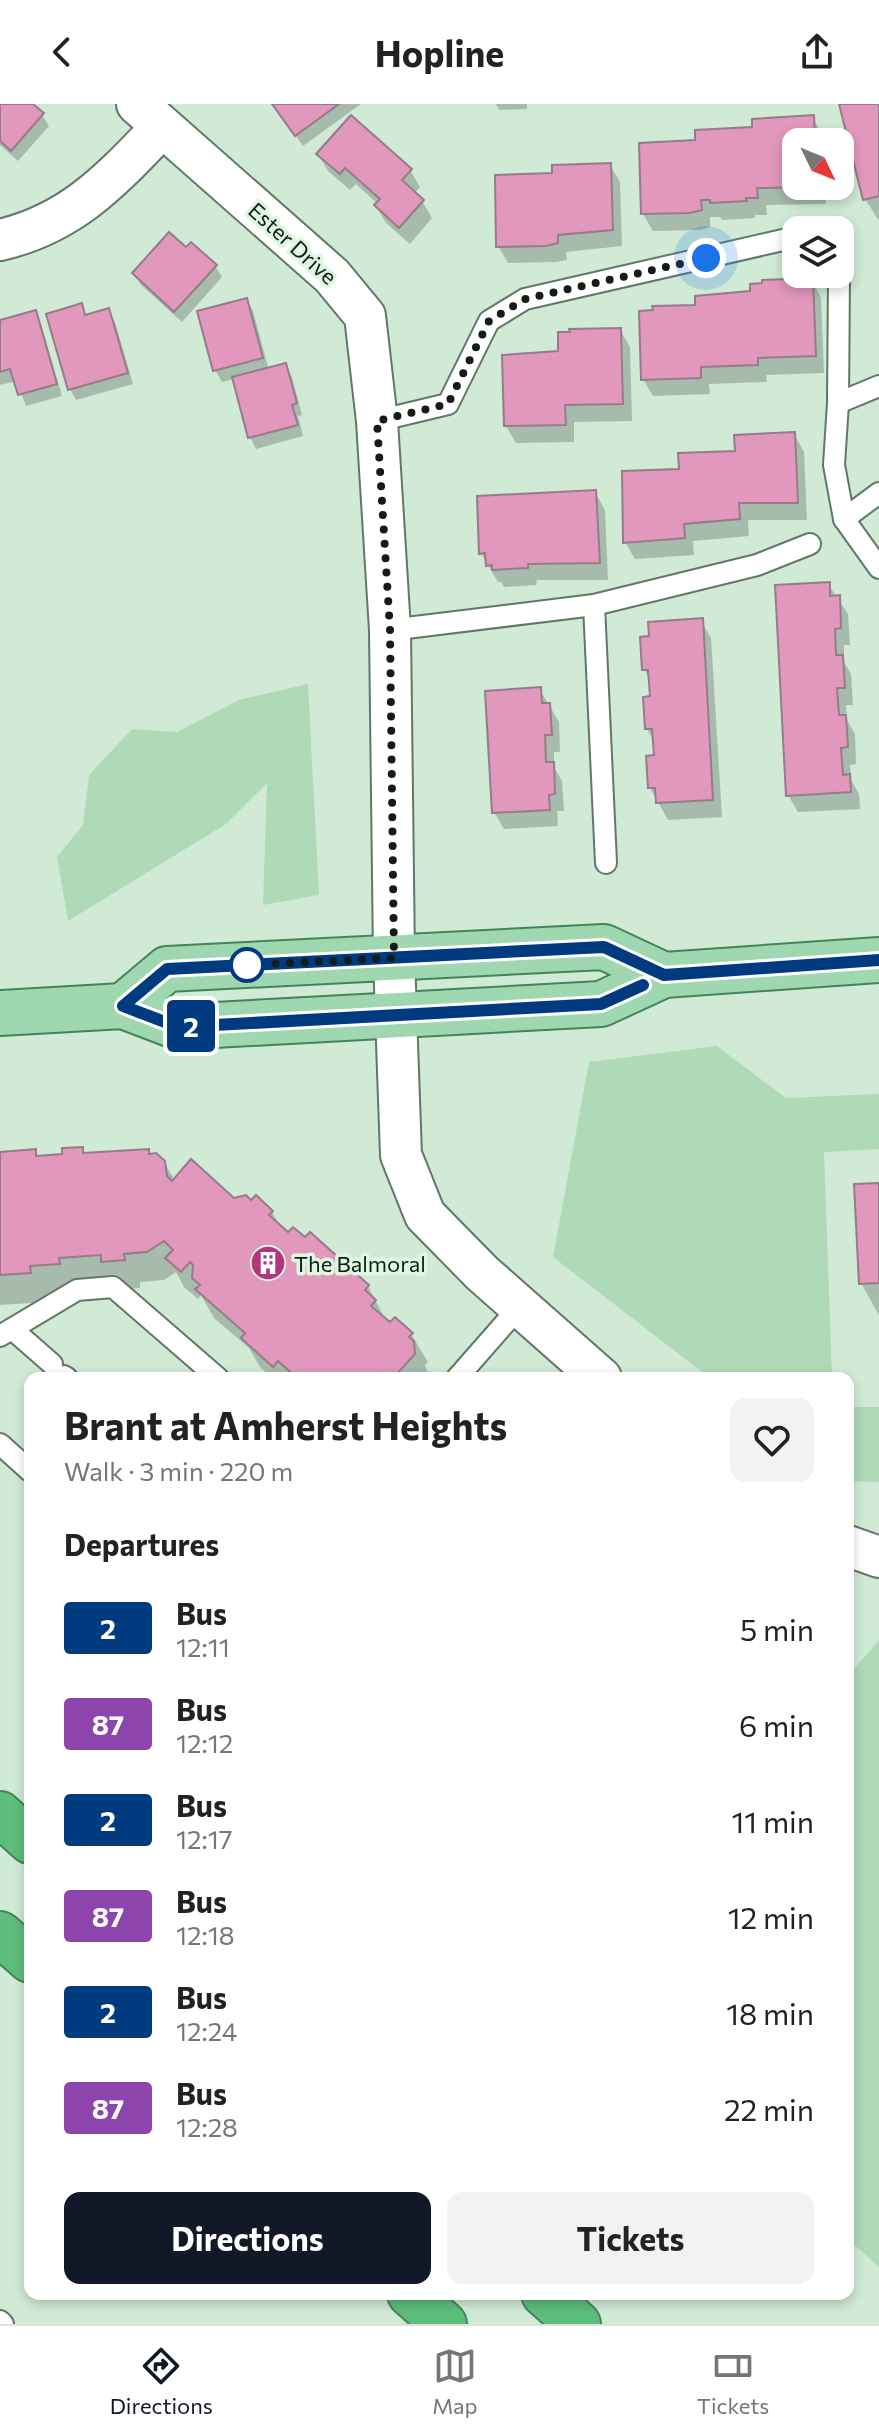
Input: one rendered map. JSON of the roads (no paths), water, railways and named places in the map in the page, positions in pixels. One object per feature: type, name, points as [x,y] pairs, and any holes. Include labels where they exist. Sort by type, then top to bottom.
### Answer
[{"type":"highway","points":[[0,1814],[24,1836]]},
{"type":"highway","points":[[0,1934],[24,1955]]},
{"type":"highway","points":[[417,2300],[444,2324]]},
{"type":"highway","points":[[551,2300],[578,2324]]},
{"type":"main road","points":[[123,1006],[167,969],[604,947],[664,975]]},
{"type":"main road","points":[[0,1013],[123,1006],[178,1027],[601,1004],[664,975],[879,960]]},
{"type":"street","points":[[0,240],[19,236],[70,213],[116,175],[149,116]]},
{"type":"street","name":"Ester Drive","points":[[149,116],[332,276],[365,316],[377,421],[390,630],[394,958],[401,1155],[425,1215],[482,1273],[594,1372]]},
{"type":"street","points":[[854,1548],[879,1557]]},
{"type":"lane","points":[[377,421],[448,404],[489,321],[525,299],[782,240]]},
{"type":"lane","points":[[839,288],[834,465],[844,519],[879,568]]},
{"type":"lane","points":[[838,403],[879,386]]},
{"type":"lane","points":[[844,519],[879,493]]},
{"type":"lane","points":[[390,630],[594,605],[757,565],[810,544]]},
{"type":"lane","points":[[594,605],[606,863]]},
{"type":"lane","points":[[60,1372],[6,1332],[77,1290],[113,1287],[211,1372]]},
{"type":"lane","points":[[462,1372],[521,1305]]},
{"type":"lane","points":[[0,1444],[24,1466]]},
{"type":"place","name":"The Balmoral","points":[[268,1263]]}]
